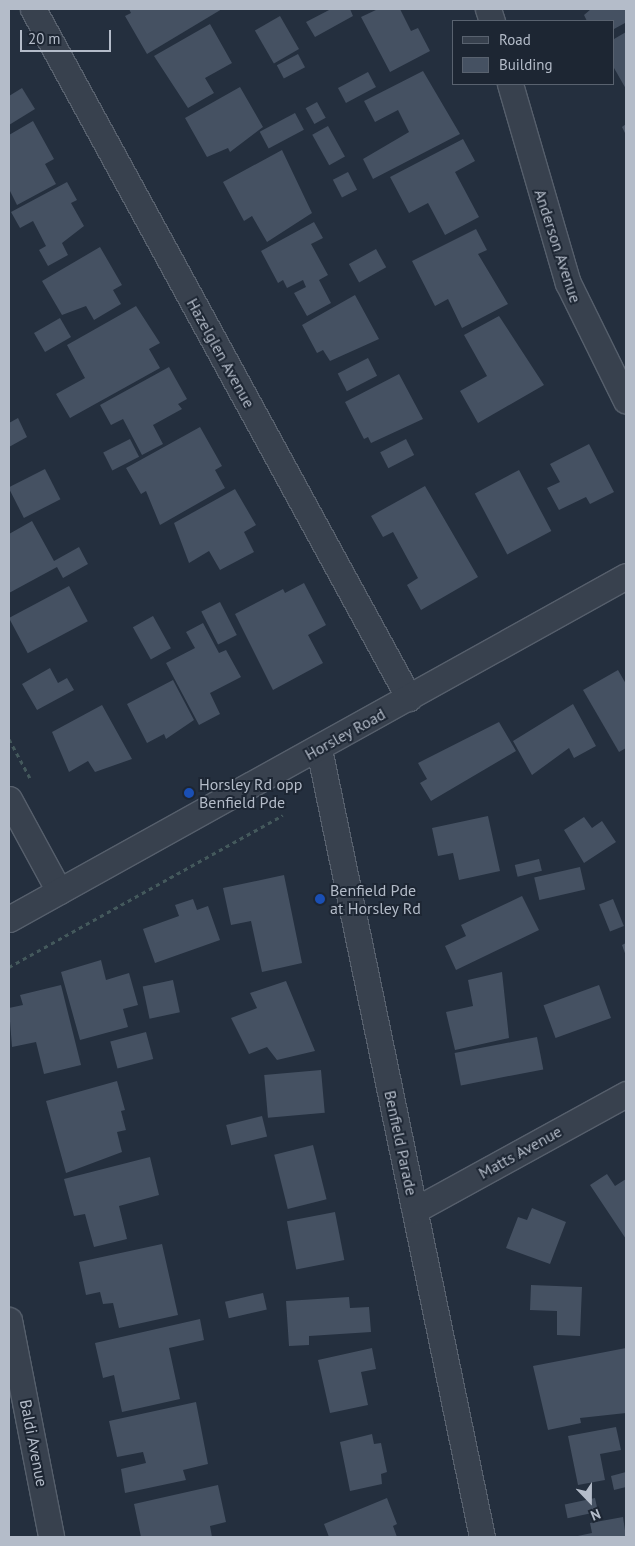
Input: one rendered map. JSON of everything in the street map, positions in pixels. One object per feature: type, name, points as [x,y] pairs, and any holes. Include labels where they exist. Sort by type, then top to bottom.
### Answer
[{"type":"street","name":"Hazelglen Avenue","points":[[33,9],[409,698]]},
{"type":"street","name":"Anderson Avenue","points":[[510,85],[568,283],[626,401]]},
{"type":"street","name":"Horsley Road","points":[[9,919],[319,749],[626,576]]},
{"type":"street","name":"Benfield Parade","points":[[319,749],[482,1537]]},
{"type":"street","points":[[9,799],[59,891]]},
{"type":"street","name":"Matts Avenue","points":[[415,1210],[626,1094]]},
{"type":"street","name":"Baldi Avenue","points":[[9,1320],[16,1393],[51,1537]]},
{"type":"path","points":[[9,966],[283,815]]},
{"type":"building","points":[[129,9],[222,9],[147,54],[125,16],[131,13]]},
{"type":"building","points":[[331,9],[350,9],[353,16],[315,37],[306,22]]},
{"type":"building","points":[[378,9],[400,9],[411,31],[418,28],[430,51],[390,72],[361,17]]},
{"type":"building","points":[[591,9],[626,9],[625,23],[615,28],[615,20],[586,20],[584,15]]},
{"type":"building","points":[[280,16],[299,49],[274,63],[255,30]]},
{"type":"building","points":[[210,24],[232,63],[205,78],[214,93],[188,108],[154,56]]},
{"type":"building","points":[[626,32],[626,89],[615,70],[615,38]]},
{"type":"building","points":[[298,54],[305,67],[284,79],[277,65]]},
{"type":"building","points":[[423,71],[460,134],[373,179],[363,159],[409,132],[398,110],[375,122],[364,101]]},
{"type":"building","points":[[368,72],[376,87],[346,103],[338,88]]},
{"type":"building","points":[[240,87],[263,127],[230,152],[228,148],[207,157],[185,118]]},
{"type":"building","points":[[22,88],[35,109],[9,125],[9,96]]},
{"type":"building","points":[[317,102],[326,118],[314,124],[306,108]]},
{"type":"building","points":[[295,113],[304,130],[269,149],[260,132]]},
{"type":"building","points":[[33,121],[54,159],[45,164],[56,184],[17,205],[9,189],[9,135]]},
{"type":"building","points":[[626,124],[626,135],[622,127]]},
{"type":"building","points":[[328,126],[345,157],[329,165],[312,135]]},
{"type":"building","points":[[463,139],[475,161],[455,172],[479,217],[445,235],[428,203],[409,213],[390,177]]},
{"type":"building","points":[[282,150],[312,213],[267,242],[252,216],[244,221],[223,182]]},
{"type":"building","points":[[348,172],[357,190],[342,198],[333,180]]},
{"type":"building","points":[[67,182],[77,200],[71,203],[84,226],[62,243],[68,255],[48,266],[39,250],[46,246],[33,221],[20,228],[11,212]]},
{"type":"building","points":[[314,222],[323,238],[311,244],[328,275],[319,280],[331,303],[307,316],[294,293],[306,287],[303,280],[287,288],[283,280],[278,283],[261,251]]},
{"type":"building","points":[[476,229],[487,250],[478,254],[508,304],[462,328],[448,299],[435,306],[412,261]]},
{"type":"building","points":[[100,247],[122,285],[113,290],[121,304],[94,320],[86,306],[62,315],[42,281]]},
{"type":"building","points":[[376,249],[386,267],[359,282],[349,264]]},
{"type":"building","points":[[355,295],[379,339],[330,361],[323,350],[317,353],[302,325]]},
{"type":"building","points":[[136,306],[160,343],[149,349],[160,368],[70,418],[56,394],[85,378],[67,345]]},
{"type":"building","points":[[499,316],[544,385],[478,423],[460,391],[487,376],[464,335]]},
{"type":"building","points":[[60,318],[71,337],[45,352],[34,333]]},
{"type":"building","points":[[368,358],[377,376],[347,391],[338,373]]},
{"type":"building","points":[[169,367],[187,399],[178,404],[182,409],[153,425],[163,444],[142,455],[123,419],[111,425],[100,405]]},
{"type":"building","points":[[399,374],[423,419],[371,443],[368,437],[364,439],[345,402]]},
{"type":"building","points":[[18,418],[27,437],[9,447],[9,423]]},
{"type":"building","points":[[200,427],[222,466],[215,470],[225,488],[160,525],[146,491],[141,494],[126,468]]},
{"type":"building","points":[[130,439],[139,457],[112,470],[103,453]]},
{"type":"building","points":[[406,439],[414,455],[388,468],[380,452]]},
{"type":"building","points":[[589,444],[614,492],[590,504],[586,497],[559,510],[547,488],[560,482],[550,464]]},
{"type":"building","points":[[45,469],[60,499],[24,518],[9,487]]},
{"type":"building","points":[[519,470],[551,531],[507,554],[475,493]]},
{"type":"building","points":[[425,486],[478,577],[421,610],[407,585],[418,578],[393,532],[383,537],[371,516]]},
{"type":"building","points":[[235,489],[256,525],[244,532],[254,552],[220,570],[209,551],[189,563],[174,523]]},
{"type":"building","points":[[32,521],[54,561],[79,547],[88,564],[63,578],[57,567],[9,593],[9,534]]},
{"type":"building","points":[[304,583],[326,625],[308,635],[323,663],[273,690],[235,614],[283,589],[285,593]]},
{"type":"building","points":[[69,586],[88,621],[28,653],[9,618]]},
{"type":"building","points":[[220,602],[237,635],[218,645],[201,612]]},
{"type":"building","points":[[153,616],[171,648],[151,660],[133,627]]},
{"type":"building","points":[[203,623],[219,653],[226,650],[241,677],[210,693],[220,714],[199,725],[166,663],[195,648],[186,632]]},
{"type":"building","points":[[50,668],[58,683],[67,678],[74,690],[37,710],[22,684]]},
{"type":"building","points":[[618,670],[626,684],[626,748],[619,752],[583,690]]},
{"type":"building","points":[[173,680],[194,720],[166,739],[164,734],[147,743],[127,704]]},
{"type":"building","points":[[573,704],[596,746],[574,758],[569,748],[532,775],[513,741]]},
{"type":"building","points":[[102,705],[132,759],[95,772],[88,761],[69,772],[52,732]]},
{"type":"building","points":[[499,722],[516,751],[431,801],[420,783],[427,779],[418,763]]},
{"type":"building","points":[[488,816],[500,871],[459,880],[453,853],[438,856],[432,828]]},
{"type":"building","points":[[584,817],[592,828],[602,821],[616,842],[584,863],[564,830]]},
{"type":"building","points":[[539,859],[542,871],[518,877],[515,865]]},
{"type":"building","points":[[580,867],[585,889],[539,900],[534,878]]},
{"type":"building","points":[[284,875],[302,963],[262,972],[251,921],[231,925],[223,888]]},
{"type":"building","points":[[522,896],[539,930],[456,970],[445,946],[466,936],[461,925]]},
{"type":"building","points":[[193,899],[197,910],[208,906],[220,940],[155,963],[143,929],[179,916],[175,905]]},
{"type":"building","points":[[613,899],[624,926],[610,932],[599,905]]},
{"type":"building","points":[[626,943],[626,956],[622,945]]},
{"type":"building","points":[[101,960],[106,980],[129,973],[138,1005],[123,1009],[128,1027],[80,1040],[61,972]]},
{"type":"building","points":[[502,972],[509,1038],[455,1050],[446,1012],[473,1006],[468,980]]},
{"type":"building","points":[[173,980],[180,1012],[150,1019],[143,986]]},
{"type":"building","points":[[286,981],[315,1051],[277,1060],[267,1047],[249,1054],[231,1018],[257,1008],[250,993]]},
{"type":"building","points":[[61,985],[81,1065],[44,1074],[36,1042],[12,1047],[9,1008],[23,1005],[20,995]]},
{"type":"building","points":[[599,985],[611,1018],[556,1038],[544,1005]]},
{"type":"building","points":[[146,1032],[153,1059],[118,1069],[110,1042]]},
{"type":"building","points":[[537,1037],[543,1069],[461,1085],[455,1053]]},
{"type":"building","points":[[321,1070],[325,1113],[268,1118],[264,1075]]},
{"type":"building","points":[[117,1081],[125,1110],[121,1111],[126,1130],[117,1132],[122,1152],[66,1173],[46,1101]]},
{"type":"building","points":[[262,1116],[267,1136],[231,1145],[226,1125]]},
{"type":"building","points":[[313,1145],[327,1199],[288,1209],[274,1155]]},
{"type":"building","points":[[150,1157],[159,1195],[119,1206],[127,1239],[94,1247],[85,1214],[74,1216],[64,1179]]},
{"type":"building","points":[[607,1174],[615,1186],[626,1179],[626,1239],[590,1185]]},
{"type":"building","points":[[532,1208],[566,1222],[550,1264],[506,1248],[518,1217],[527,1220]]},
{"type":"building","points":[[335,1212],[344,1260],[296,1269],[287,1221]]},
{"type":"building","points":[[162,1244],[178,1315],[119,1328],[113,1303],[103,1304],[100,1292],[86,1295],[79,1262]]},
{"type":"building","points":[[531,1285],[582,1287],[580,1336],[557,1335],[557,1311],[530,1310]]},
{"type":"building","points":[[263,1293],[267,1310],[229,1318],[225,1302]]},
{"type":"building","points":[[349,1297],[350,1308],[369,1307],[371,1332],[309,1336],[309,1345],[289,1346],[286,1301]]},
{"type":"building","points":[[200,1319],[204,1340],[169,1348],[180,1399],[122,1412],[114,1375],[103,1378],[95,1343]]},
{"type":"building","points":[[372,1348],[376,1369],[361,1372],[368,1405],[330,1413],[318,1360]]},
{"type":"building","points":[[626,1348],[626,1413],[580,1418],[581,1423],[548,1430],[533,1366]]},
{"type":"building","points":[[196,1402],[208,1464],[183,1470],[186,1480],[125,1493],[121,1469],[146,1463],[143,1452],[117,1457],[109,1421]]},
{"type":"building","points":[[616,1427],[621,1450],[600,1454],[605,1480],[578,1485],[568,1436]]},
{"type":"building","points":[[372,1434],[374,1444],[381,1443],[387,1472],[381,1474],[382,1484],[350,1491],[340,1442]]},
{"type":"building","points":[[626,1472],[626,1487],[614,1490],[611,1476]]},
{"type":"building","points":[[218,1485],[226,1522],[210,1526],[212,1537],[141,1537],[134,1504]]},
{"type":"building","points":[[387,1498],[397,1524],[393,1526],[397,1537],[329,1537],[324,1524]]},
{"type":"building","points":[[595,1498],[598,1512],[568,1518],[565,1504]]},
{"type":"building","points":[[623,1517],[626,1537],[573,1537],[592,1533],[590,1523]]},
{"type":"place","name":"Horsley Rd opp Benfield Pde","points":[[189,793]]},
{"type":"place","name":"Benfield Pde at Horsley Rd","points":[[320,899]]}]
